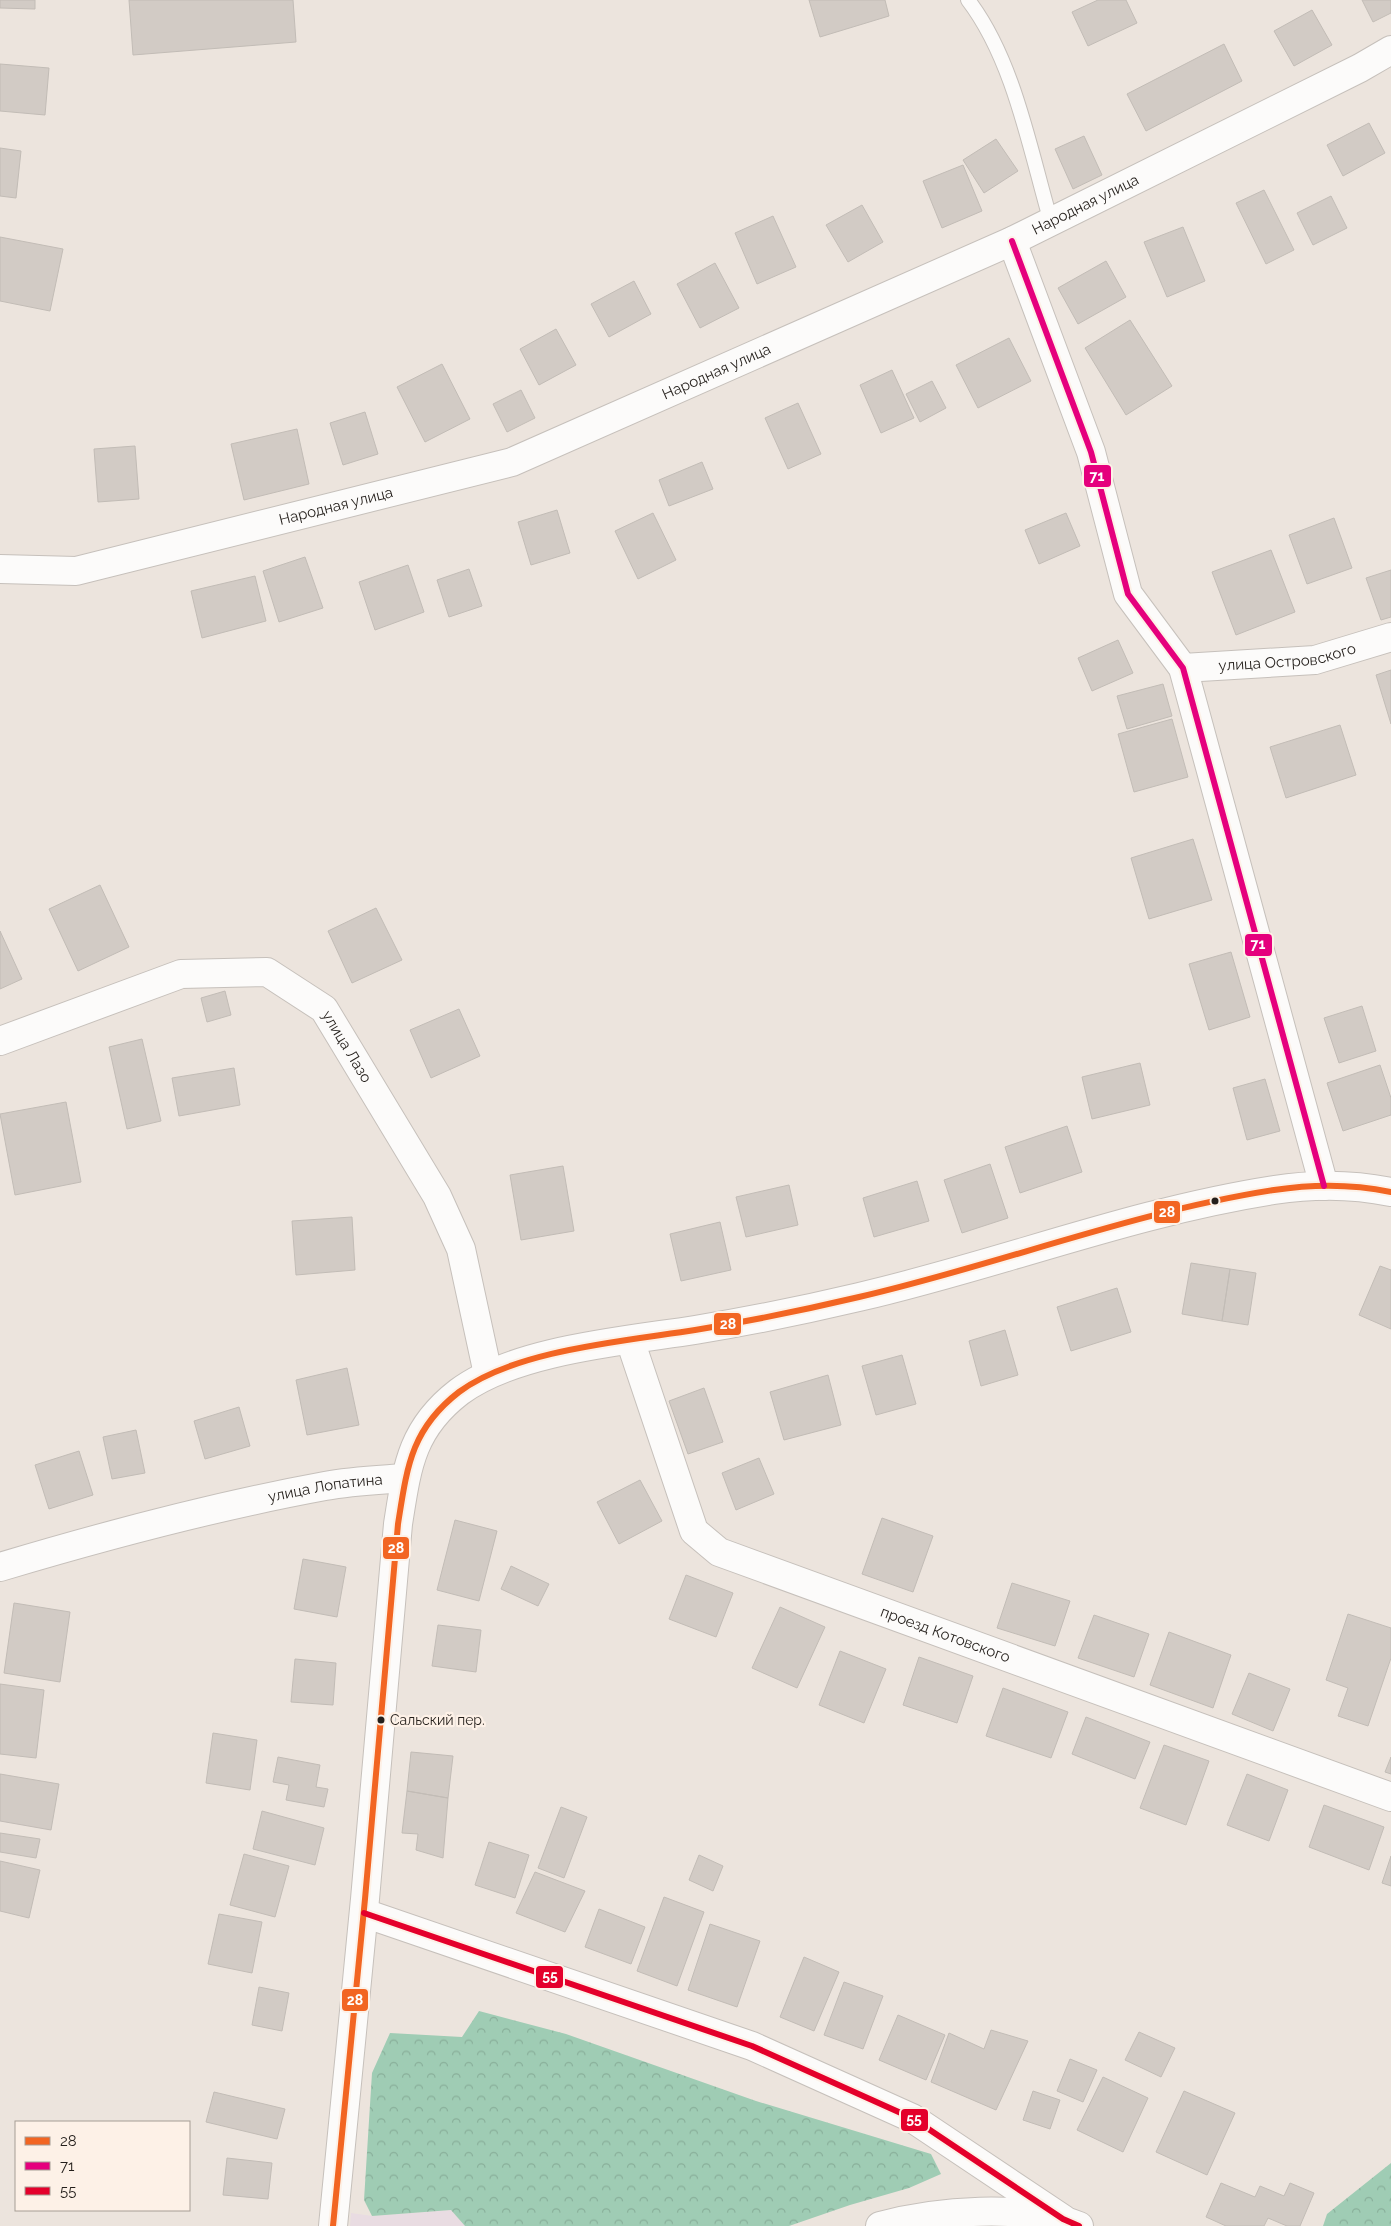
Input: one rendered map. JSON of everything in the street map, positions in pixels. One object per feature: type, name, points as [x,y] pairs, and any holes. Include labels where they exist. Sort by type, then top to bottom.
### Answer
[{"type":"street","name":"Народная улица","points":[[0,568],[76,571],[512,462],[1012,241],[1360,68],[1391,50]]},
{"type":"street","points":[[1012,241],[1091,452],[1128,594],[1183,668],[1324,1186]]},
{"type":"street","name":"улица Островского","points":[[1183,668],[1315,660],[1391,638]]},
{"type":"street","name":"улица Лазо","points":[[0,1041],[181,974],[267,972],[324,1009],[437,1196],[457,1240],[461,1249],[488,1374]]},
{"type":"street","points":[[333,2226],[364,1913],[398,1524],[405,1478],[414,1445],[431,1417],[460,1392],[488,1374],[523,1361],[630,1340],[771,1318],[864,1296],[1137,1219],[1218,1199],[1278,1189],[1324,1186],[1364,1187],[1391,1192]]},
{"type":"street","name":"проезд Котовского","points":[[630,1340],[694,1532],[719,1552],[1391,1797]]},
{"type":"street","name":"улица Лопатина","points":[[0,1567],[89,1540],[215,1510],[327,1486],[405,1478]]},
{"type":"street","points":[[364,1913],[761,2050],[912,2118],[1071,2223]]},
{"type":"street","points":[[880,2226],[912,2217],[965,2211],[1019,2214],[1071,2223]]},
{"type":"lane","points":[[968,0],[983,20],[1007,69],[1051,222]]},
{"type":"shaded area","points":[[451,2210],[465,2226],[350,2226],[351,2213],[372,2216]]},
{"type":"green space","points":[[479,2011],[566,2034],[756,2101],[931,2154],[941,2174],[909,2188],[850,2205],[789,2226],[465,2226],[451,2210],[372,2216],[364,2200],[372,2073],[390,2033],[462,2037]]},
{"type":"green space","points":[[1391,2163],[1391,2226],[1323,2226],[1327,2214]]},
{"type":"building","points":[[0,0],[35,0],[35,9],[0,8]]},
{"type":"building","points":[[129,0],[293,0],[296,42],[133,55]]},
{"type":"building","points":[[809,0],[885,0],[889,16],[820,37]]},
{"type":"building","points":[[1098,0],[1126,0],[1137,23],[1088,46],[1072,12]]},
{"type":"building","points":[[1362,0],[1391,0],[1391,13],[1373,22]]},
{"type":"building","points":[[1312,10],[1332,45],[1294,66],[1274,31]]},
{"type":"building","points":[[1224,44],[1242,81],[1146,131],[1127,94]]},
{"type":"building","points":[[0,64],[49,68],[45,115],[0,111]]},
{"type":"building","points":[[1369,123],[1385,153],[1343,176],[1327,145]]},
{"type":"building","points":[[1084,136],[1102,175],[1073,189],[1055,149]]},
{"type":"building","points":[[996,139],[1018,171],[984,193],[963,160]]},
{"type":"building","points":[[0,148],[21,151],[16,198],[0,196]]},
{"type":"building","points":[[963,165],[982,211],[942,228],[923,181]]},
{"type":"building","points":[[1264,190],[1294,250],[1266,264],[1236,203]]},
{"type":"building","points":[[1331,196],[1347,228],[1313,245],[1297,213]]},
{"type":"building","points":[[862,205],[883,242],[848,262],[826,225]]},
{"type":"building","points":[[773,216],[796,267],[757,284],[735,233]]},
{"type":"building","points":[[1183,227],[1205,281],[1167,297],[1144,242]]},
{"type":"building","points":[[0,237],[63,249],[50,311],[0,301]]},
{"type":"building","points":[[1106,261],[1126,297],[1078,324],[1058,288]]},
{"type":"building","points":[[715,263],[739,308],[700,328],[677,284]]},
{"type":"building","points":[[634,281],[651,314],[609,337],[591,304]]},
{"type":"building","points":[[1130,320],[1172,386],[1126,415],[1085,348]]},
{"type":"building","points":[[556,329],[576,365],[539,385],[520,349]]},
{"type":"building","points":[[1009,338],[1031,381],[978,408],[956,365]]},
{"type":"building","points":[[442,364],[470,419],[425,442],[397,387]]},
{"type":"building","points":[[892,370],[914,418],[881,433],[860,385]]},
{"type":"building","points":[[932,381],[946,408],[920,422],[906,394]]},
{"type":"building","points":[[521,390],[535,418],[507,432],[493,404]]},
{"type":"building","points":[[798,403],[821,454],[788,469],[765,418]]},
{"type":"building","points":[[365,412],[378,454],[343,465],[330,423]]},
{"type":"building","points":[[297,429],[309,484],[244,500],[231,444]]},
{"type":"building","points":[[135,446],[139,499],[98,502],[94,449]]},
{"type":"building","points":[[702,462],[713,489],[669,506],[659,480]]},
{"type":"building","points":[[557,510],[570,553],[531,565],[518,522]]},
{"type":"building","points":[[653,513],[676,560],[638,579],[615,531]]},
{"type":"building","points":[[1066,513],[1080,546],[1039,564],[1025,530]]},
{"type":"building","points":[[1334,518],[1352,568],[1307,584],[1289,535]]},
{"type":"building","points":[[1271,550],[1295,612],[1236,635],[1212,572]]},
{"type":"building","points":[[305,557],[323,608],[279,622],[263,571]]},
{"type":"building","points":[[408,565],[424,612],[375,630],[359,582]]},
{"type":"building","points":[[469,569],[482,606],[449,617],[437,580]]},
{"type":"building","points":[[1391,570],[1391,617],[1381,620],[1366,578]]},
{"type":"building","points":[[255,576],[266,621],[202,638],[191,591]]},
{"type":"building","points":[[1118,640],[1133,673],[1092,691],[1078,658]]},
{"type":"building","points":[[1391,670],[1391,724],[1376,675]]},
{"type":"building","points":[[1163,684],[1172,716],[1127,729],[1117,696]]},
{"type":"building","points":[[1172,719],[1188,777],[1134,792],[1118,734]]},
{"type":"building","points":[[1340,725],[1356,775],[1286,798],[1270,747]]},
{"type":"building","points":[[1193,839],[1212,900],[1149,919],[1131,858]]},
{"type":"building","points":[[100,885],[129,947],[78,971],[49,909]]},
{"type":"building","points":[[376,908],[402,960],[352,983],[328,931]]},
{"type":"building","points":[[0,931],[22,979],[0,989]]},
{"type":"building","points":[[1231,952],[1250,1017],[1209,1030],[1189,964]]},
{"type":"building","points":[[225,991],[231,1015],[207,1022],[201,998]]},
{"type":"building","points":[[1362,1006],[1376,1051],[1339,1063],[1324,1018]]},
{"type":"building","points":[[459,1009],[480,1056],[431,1078],[410,1030]]},
{"type":"building","points":[[142,1039],[161,1121],[127,1129],[109,1047]]},
{"type":"building","points":[[1140,1063],[1150,1105],[1092,1119],[1082,1077]]},
{"type":"building","points":[[1380,1065],[1391,1098],[1391,1115],[1343,1131],[1327,1083]]},
{"type":"building","points":[[234,1068],[240,1105],[179,1116],[172,1078]]},
{"type":"building","points":[[1265,1079],[1280,1131],[1247,1140],[1233,1088]]},
{"type":"building","points":[[66,1102],[81,1182],[15,1195],[0,1114]]},
{"type":"building","points":[[1067,1126],[1082,1172],[1020,1193],[1005,1147]]},
{"type":"building","points":[[990,1164],[1008,1218],[962,1233],[944,1180]]},
{"type":"building","points":[[563,1166],[574,1231],[521,1240],[510,1175]]},
{"type":"building","points":[[917,1181],[929,1221],[874,1237],[863,1198]]},
{"type":"building","points":[[789,1185],[798,1225],[746,1237],[736,1197]]},
{"type":"building","points":[[352,1217],[355,1270],[296,1275],[292,1221]]},
{"type":"building","points":[[720,1222],[731,1270],[681,1281],[670,1234]]},
{"type":"building","points":[[1191,1263],[1230,1269],[1222,1321],[1182,1314]]},
{"type":"building","points":[[1380,1266],[1391,1270],[1391,1329],[1359,1315]]},
{"type":"building","points":[[1230,1269],[1256,1273],[1248,1325],[1222,1321]]},
{"type":"building","points":[[1117,1288],[1131,1332],[1071,1351],[1057,1307]]},
{"type":"building","points":[[1005,1330],[1018,1375],[981,1386],[969,1341]]},
{"type":"building","points":[[902,1355],[916,1404],[876,1415],[862,1366]]},
{"type":"building","points":[[347,1368],[359,1425],[307,1435],[296,1380]]},
{"type":"building","points":[[828,1375],[841,1425],[784,1440],[770,1392]]},
{"type":"building","points":[[704,1388],[723,1442],[688,1454],[669,1401]]},
{"type":"building","points":[[239,1407],[250,1446],[205,1459],[194,1421]]},
{"type":"building","points":[[136,1430],[145,1473],[112,1479],[103,1437]]},
{"type":"building","points":[[79,1451],[93,1495],[49,1509],[35,1465]]},
{"type":"building","points":[[759,1458],[774,1494],[736,1510],[722,1473]]},
{"type":"building","points":[[640,1480],[662,1521],[619,1544],[597,1502]]},
{"type":"building","points":[[882,1518],[933,1536],[913,1592],[862,1574]]},
{"type":"building","points":[[455,1520],[497,1531],[479,1601],[437,1590]]},
{"type":"building","points":[[303,1559],[346,1567],[337,1617],[294,1609]]},
{"type":"building","points":[[511,1566],[549,1584],[538,1606],[501,1589]]},
{"type":"building","points":[[686,1575],[733,1593],[716,1637],[669,1619]]},
{"type":"building","points":[[1012,1583],[1070,1601],[1055,1646],[997,1628]]},
{"type":"building","points":[[14,1603],[70,1612],[60,1682],[4,1673]]},
{"type":"building","points":[[780,1607],[825,1627],[797,1688],[752,1668]]},
{"type":"building","points":[[1348,1614],[1391,1628],[1391,1658],[1368,1726],[1338,1716],[1348,1688],[1326,1680]]},
{"type":"building","points":[[1094,1615],[1149,1634],[1134,1677],[1078,1658]]},
{"type":"building","points":[[438,1625],[481,1630],[476,1672],[432,1666]]},
{"type":"building","points":[[1169,1632],[1231,1655],[1213,1708],[1150,1685]]},
{"type":"building","points":[[840,1651],[886,1669],[864,1723],[819,1705]]},
{"type":"building","points":[[919,1657],[973,1676],[957,1723],[903,1705]]},
{"type":"building","points":[[295,1659],[336,1663],[333,1705],[291,1702]]},
{"type":"building","points":[[1249,1673],[1290,1689],[1273,1731],[1232,1714]]},
{"type":"building","points":[[0,1684],[44,1690],[36,1758],[0,1754]]},
{"type":"building","points":[[1003,1688],[1068,1712],[1051,1758],[986,1736]]},
{"type":"building","points":[[1086,1717],[1150,1742],[1135,1779],[1072,1754]]},
{"type":"building","points":[[213,1733],[257,1740],[250,1790],[206,1783]]},
{"type":"building","points":[[1164,1745],[1209,1761],[1186,1825],[1140,1808]]},
{"type":"building","points":[[411,1752],[453,1756],[448,1798],[407,1791]]},
{"type":"building","points":[[278,1757],[320,1765],[316,1787],[328,1789],[324,1807],[286,1800],[289,1785],[273,1782]]},
{"type":"building","points":[[1391,1757],[1391,1774],[1385,1772]]},
{"type":"building","points":[[0,1774],[59,1784],[51,1830],[0,1821]]},
{"type":"building","points":[[1247,1774],[1288,1790],[1269,1841],[1227,1825]]},
{"type":"building","points":[[407,1791],[448,1798],[443,1858],[416,1850],[418,1834],[402,1833]]},
{"type":"building","points":[[1324,1805],[1384,1827],[1369,1870],[1309,1847]]},
{"type":"building","points":[[561,1807],[587,1817],[564,1878],[538,1868]]},
{"type":"building","points":[[262,1811],[324,1828],[315,1865],[253,1849]]},
{"type":"building","points":[[0,1833],[40,1839],[36,1858],[0,1852]]},
{"type":"building","points":[[489,1842],[529,1855],[515,1898],[475,1885]]},
{"type":"building","points":[[244,1854],[289,1866],[275,1917],[230,1905]]},
{"type":"building","points":[[699,1855],[723,1866],[713,1891],[689,1880]]},
{"type":"building","points":[[1391,1856],[1391,1886],[1382,1883]]},
{"type":"building","points":[[0,1861],[40,1870],[29,1918],[0,1911]]},
{"type":"building","points":[[535,1872],[585,1891],[565,1932],[516,1913]]},
{"type":"building","points":[[664,1897],[704,1912],[677,1986],[637,1971]]},
{"type":"building","points":[[599,1909],[645,1927],[631,1964],[585,1947]]},
{"type":"building","points":[[219,1914],[262,1922],[252,1973],[208,1964]]},
{"type":"building","points":[[710,1924],[760,1941],[737,2007],[688,1990]]},
{"type":"building","points":[[804,1957],[839,1972],[814,2031],[780,2017]]},
{"type":"building","points":[[844,1982],[883,1996],[863,2049],[824,2035]]},
{"type":"building","points":[[259,1987],[289,1993],[282,2031],[252,2025]]},
{"type":"building","points":[[898,2015],[945,2035],[926,2080],[879,2060]]},
{"type":"building","points":[[991,2030],[1028,2041],[996,2110],[931,2082],[949,2033],[984,2049]]},
{"type":"building","points":[[1139,2032],[1175,2048],[1161,2077],[1125,2060]]},
{"type":"building","points":[[1070,2059],[1097,2070],[1083,2102],[1057,2091]]},
{"type":"building","points":[[1103,2077],[1148,2098],[1123,2152],[1077,2130]]},
{"type":"building","points":[[1033,2091],[1060,2100],[1050,2129],[1023,2120]]},
{"type":"building","points":[[1184,2091],[1235,2113],[1207,2175],[1156,2152]]},
{"type":"building","points":[[214,2092],[285,2109],[277,2139],[206,2122]]},
{"type":"building","points":[[227,2158],[272,2163],[268,2199],[223,2195]]},
{"type":"building","points":[[1221,2183],[1255,2197],[1260,2186],[1284,2196],[1290,2183],[1314,2193],[1300,2226],[1287,2226],[1268,2218],[1264,2226],[1226,2226],[1206,2217]]},
{"type":"transit line","name":"71","points":[[1012,241],[1091,452],[1128,594],[1183,668],[1324,1186]]},
{"type":"transit line","name":"28","points":[[333,2226],[365,1899],[398,1524],[414,1450],[430,1420],[443,1406],[459,1392],[482,1378],[510,1366],[540,1357],[604,1343],[736,1323],[838,1302],[963,1270],[1117,1225],[1221,1200],[1274,1190],[1318,1186],[1362,1187],[1391,1192]]},
{"type":"transit line","name":"55","points":[[364,1913],[752,2046],[912,2118],[1063,2219],[1079,2226]]},
{"type":"place","name":"Сальский пер.","points":[[381,1720]]}]
